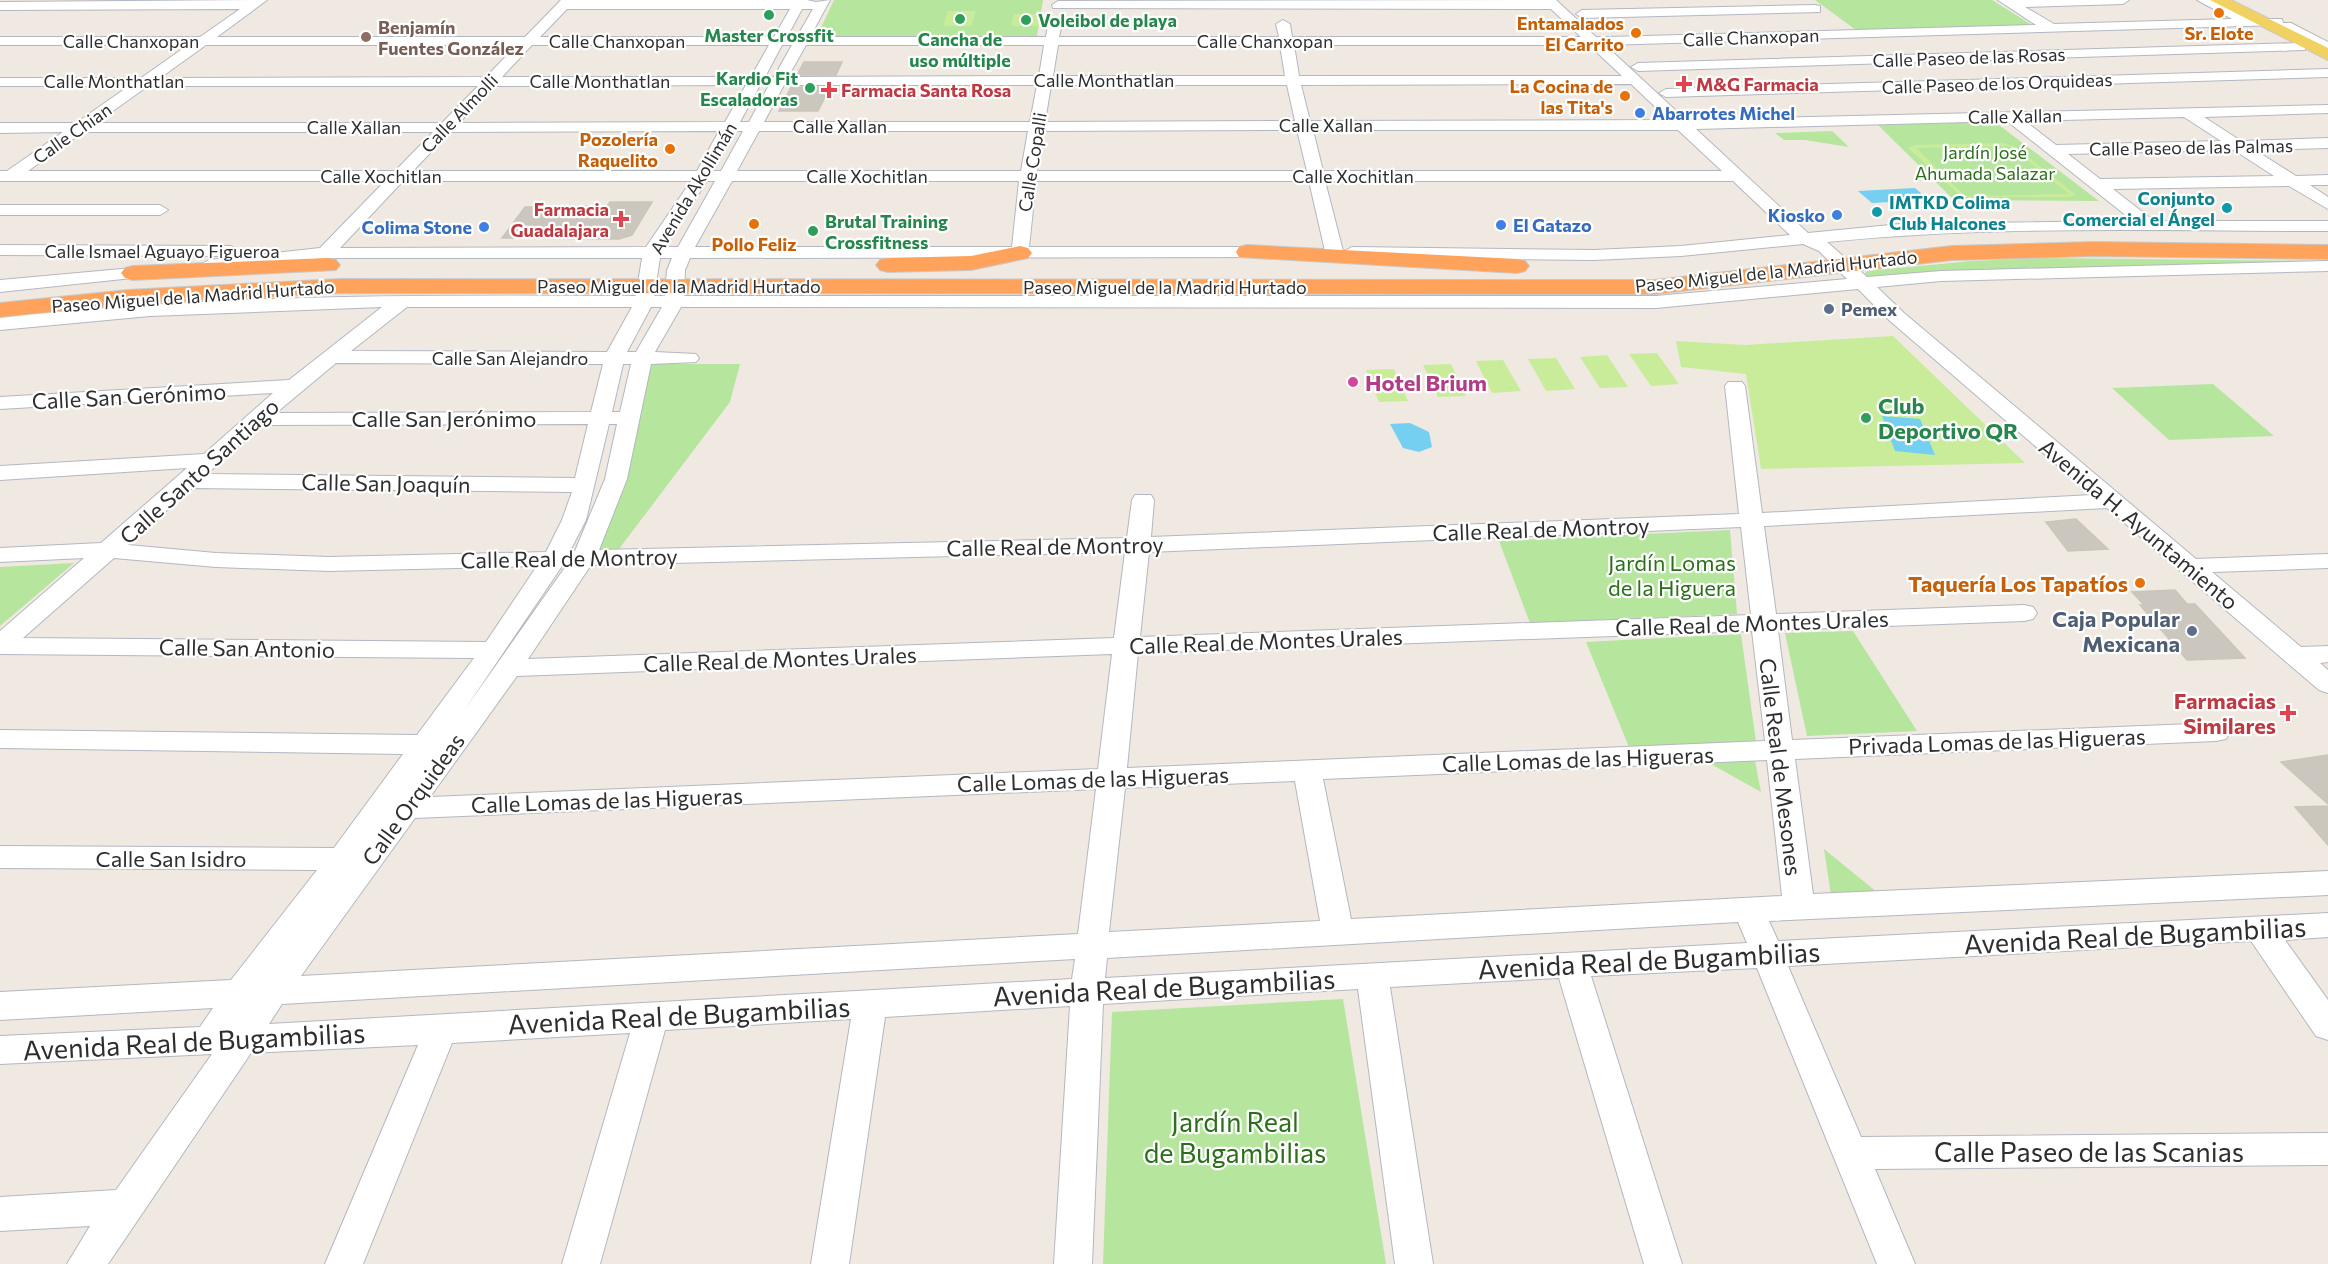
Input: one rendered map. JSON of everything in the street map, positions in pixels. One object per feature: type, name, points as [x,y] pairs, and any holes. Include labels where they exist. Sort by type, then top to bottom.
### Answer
[{"type":"highway","name":"Paseo Miguel de la Madrid Hurtado","points":[[777,279],[1627,272],[1687,269],[1830,249],[1934,241],[2033,238],[2328,241]]},
{"type":"highway","name":"Paseo Miguel de la Madrid Hurtado","points":[[0,310],[128,297],[340,286],[647,277],[1655,287],[1758,277],[1830,249],[1954,253],[2061,250],[2328,252]]},
{"type":"highway","points":[[1247,252],[1627,272]]},
{"type":"highway","points":[[777,279],[812,267],[984,261],[1005,259],[1020,253]]},
{"type":"highway","points":[[133,273],[264,266],[356,265],[467,271]]},
{"type":"highway","name":"Paseo Miguel de la Madrid Hurtado","points":[[0,297],[251,275],[350,271],[467,271],[647,277]]},
{"type":"highway","points":[[777,279],[837,291],[1208,303]]},
{"type":"highway","points":[[25,321],[103,309],[340,286]]},
{"type":"highway","points":[[1315,304],[1439,298],[1613,296],[1655,287]]},
{"type":"main road","points":[[2218,0],[2328,56]]},
{"type":"street","points":[[2007,2],[2123,0]]},
{"type":"street","points":[[2204,0],[2328,47]]},
{"type":"street","points":[[2233,0],[2263,22],[2300,38],[2328,62]]},
{"type":"street","points":[[566,2],[822,2]]},
{"type":"street","name":"Calle Almolli","points":[[325,253],[566,2]]},
{"type":"street","name":"Avenida Akollimán","points":[[647,277],[799,2]]},
{"type":"street","name":"Avenida Akollimán","points":[[678,277],[726,176],[822,2]]},
{"type":"street","points":[[1059,2],[1557,2],[1582,14],[1681,125],[1803,238],[1830,249],[1901,229],[1986,225],[2328,226]]},
{"type":"street","name":"Calle Copalli","points":[[1020,253],[1028,176],[1059,2]]},
{"type":"street","points":[[1280,2],[1293,80],[1334,251]]},
{"type":"street","points":[[1557,2],[1591,41],[1635,74]]},
{"type":"street","points":[[2007,2],[2241,146],[2328,204]]},
{"type":"street","points":[[0,6],[49,3],[258,3]]},
{"type":"street","points":[[9,25],[49,3]]},
{"type":"street","points":[[92,18],[117,3]]},
{"type":"street","points":[[162,18],[185,3]]},
{"type":"street","name":"Calle Chian","points":[[3,179],[258,3]]},
{"type":"street","points":[[1582,14],[1819,11],[1960,118]]},
{"type":"street","name":"Calle Chanxopan","points":[[0,41],[1608,41],[2263,22]]},
{"type":"street","points":[[51,41],[72,29]]},
{"type":"street","points":[[2300,38],[2328,29]]},
{"type":"street","points":[[125,42],[144,30]]},
{"type":"street","points":[[2300,38],[2328,35]]},
{"type":"street","name":"Calle Paseo de las Rosas","points":[[1635,74],[1883,60],[2092,54],[2300,38]]},
{"type":"street","name":"Calle Paseo de los Orquideas","points":[[1666,93],[2328,73]]},
{"type":"street","name":"Calle Monthatlan","points":[[0,82],[1293,80],[1635,74]]},
{"type":"street","name":"Avenida H. Ayuntamiento","points":[[1635,74],[1666,93],[1701,124],[1897,317],[2110,501],[2328,684]]},
{"type":"street","name":"Calle Xallan","points":[[0,128],[1681,125],[2328,109]]},
{"type":"street","points":[[2009,116],[2100,184],[2149,225]]},
{"type":"street","name":"Calle Paseo de las Palmas","points":[[2054,150],[2328,143]]},
{"type":"street","name":"Calle Xochitlan","points":[[3,179],[399,176],[1735,176]]},
{"type":"street","points":[[2100,184],[2328,180]]},
{"type":"street","points":[[0,210],[160,210],[112,250]]},
{"type":"street","points":[[678,277],[1020,253],[1334,251],[1594,255],[1682,251],[1803,238]]},
{"type":"street","name":"Calle Ismael Aguayo Figueroa","points":[[0,250],[325,253]]},
{"type":"street","points":[[0,286],[325,253],[647,277],[1208,303],[1656,302],[1941,276],[2328,266]]},
{"type":"street","points":[[1795,290],[1844,296],[1897,317],[1897,291],[1908,285],[1941,276]]},
{"type":"street","points":[[0,324],[197,308],[402,301],[647,277]]},
{"type":"street","name":"Calle Orquideas","points":[[86,1264],[125,1208],[226,1040],[271,993],[452,746],[574,520],[602,418],[614,358],[647,277]]},
{"type":"street","name":"Calle Orquideas","points":[[226,1040],[240,993],[342,859],[422,745],[501,659],[584,557],[616,479],[631,418],[642,358],[678,277]]},
{"type":"street","name":"Calle Santo Santiago","points":[[0,645],[294,386],[402,301]]},
{"type":"street","points":[[0,346],[25,321]]},
{"type":"street","name":"Calle San Alejandro","points":[[332,357],[689,358]]},
{"type":"street","name":"Calle San Gerónimo","points":[[0,403],[294,386]]},
{"type":"street","name":"Calle Real de Mesones","points":[[1736,386],[1798,907]]},
{"type":"street","name":"Calle San Jerónimo","points":[[257,419],[631,418]]},
{"type":"street","points":[[0,472],[211,460]]},
{"type":"street","name":"Calle San Joaquín","points":[[187,481],[585,485]]},
{"type":"street","points":[[1073,1264],[1087,991],[1143,501]]},
{"type":"street","name":"Calle Real de Montroy","points":[[0,555],[110,550],[216,560],[329,564],[1138,545],[1752,520],[2110,501]]},
{"type":"street","points":[[2190,566],[2328,561]]},
{"type":"street","name":"Calle Real de Montes Urales","points":[[501,659],[1127,646],[2024,613]]},
{"type":"street","name":"Calle San Antonio","points":[[0,645],[501,659]]},
{"type":"street","points":[[2295,656],[2328,654]]},
{"type":"street","name":"Privada Lomas de las Higueras","points":[[1779,750],[2216,732]]},
{"type":"street","points":[[0,739],[452,746]]},
{"type":"street","name":"Calle Lomas de las Higueras","points":[[407,808],[1779,750]]},
{"type":"street","points":[[1307,770],[1338,933]]},
{"type":"street","name":"Calle San Isidro","points":[[0,857],[342,859]]},
{"type":"street","name":"Avenida Real de Bugambilias","points":[[0,1006],[271,993],[1798,907],[2328,883]]},
{"type":"street","points":[[1749,910],[1896,1264]]},
{"type":"street","name":"Avenida Real de Bugambilias","points":[[0,1050],[441,1030],[1372,975],[2328,925]]},
{"type":"street","points":[[2260,929],[2328,1026]]},
{"type":"street","points":[[1571,965],[1663,1264]]},
{"type":"street","points":[[1372,975],[1414,1264]]},
{"type":"street","points":[[830,1264],[870,1004]]},
{"type":"street","points":[[581,1264],[652,1016]]},
{"type":"street","points":[[344,1264],[441,1030]]},
{"type":"street","name":"Calle Paseo de las Scanias","points":[[1850,1153],[2328,1149]]},
{"type":"street","points":[[0,1214],[125,1208]]},
{"type":"green space","points":[[834,0],[1043,0],[1037,36],[817,36]]},
{"type":"green space","points":[[1815,0],[1992,0],[2032,25],[1856,30]]},
{"type":"green space","name":"Cancha de uso múltiple","points":[[948,11],[976,11],[971,26],[943,26]]},
{"type":"green space","name":"Voleibol de playa","points":[[1014,14],[1041,14],[1039,26],[1011,26]]},
{"type":"green space","name":"Jardín José Ahumada Salazar","points":[[1995,122],[2099,201],[1954,200],[1878,125]]},
{"type":"green space","points":[[1832,131],[1849,147],[1805,140],[1784,140],[1775,133]]},
{"type":"green space","points":[[2003,143],[2016,147],[2076,195],[2069,197],[1962,197],[1908,148],[1915,145]],"holes":[[[2009,146],[2069,194],[1965,196],[1916,148]]]},
{"type":"green space","points":[[2043,258],[2321,261],[2164,269],[1994,269],[1877,279],[1864,275],[1867,271],[1972,261]]},
{"type":"green space","name":"Club Deportivo QR","points":[[1893,336],[2025,463],[1761,469],[1746,374],[1681,367],[1676,341],[1745,345]]},
{"type":"green space","points":[[1657,353],[1679,384],[1651,386],[1629,354]]},
{"type":"green space","points":[[1607,355],[1628,387],[1600,388],[1580,357]]},
{"type":"green space","points":[[1556,358],[1575,389],[1546,391],[1528,359]]},
{"type":"green space","points":[[1503,360],[1521,391],[1492,393],[1476,361]]},
{"type":"green space","points":[[648,364],[740,364],[730,402],[616,553],[598,553],[625,481]]},
{"type":"green space","points":[[1451,364],[1466,396],[1438,397],[1423,365]]},
{"type":"green space","points":[[1394,369],[1408,401],[1379,402],[1366,370]]},
{"type":"green space","points":[[2213,384],[2274,436],[2169,440],[2112,388]]},
{"type":"green space","name":"Jardín Lomas de la Higuera","points":[[1730,530],[1737,614],[1530,623],[1499,541]]},
{"type":"green space","points":[[74,563],[0,626],[0,567]]},
{"type":"green space","points":[[1853,631],[1917,731],[1807,736],[1785,633]]},
{"type":"green space","points":[[1741,634],[1756,742],[1629,747],[1586,642]]},
{"type":"green space","points":[[1755,761],[1761,792],[1709,763]]},
{"type":"green space","points":[[1824,849],[1878,893],[1831,895]]},
{"type":"green space","name":"Jardín Real de Bugambilias","points":[[1343,999],[1386,1264],[1103,1264],[1112,1012]]},
{"type":"water","points":[[1915,188],[1929,200],[1872,203],[1858,191]]},
{"type":"water","points":[[1882,416],[1920,419],[1935,455],[1895,451]]},
{"type":"water","points":[[1410,423],[1429,432],[1432,447],[1419,452],[1403,448],[1390,424]]},
{"type":"building","points":[[804,62],[842,62],[836,75],[797,75]]},
{"type":"building","points":[[791,87],[830,87],[818,111],[779,111]]},
{"type":"building","points":[[610,202],[652,202],[632,235],[619,239],[502,238],[525,207],[607,206]]},
{"type":"building","points":[[2076,519],[2108,549],[2068,551],[2046,522]]},
{"type":"building","name":"Caja Popular Mexicana","points":[[2175,590],[2187,604],[2195,604],[2245,658],[2187,660],[2140,605],[2144,605],[2132,592]]},
{"type":"building","points":[[2328,755],[2328,804],[2281,762]]},
{"type":"building","points":[[2328,806],[2328,845],[2295,807]]},
{"type":"place","name":"Sr. Elote","points":[[2219,13]]},
{"type":"place","name":"Master Crossfit","points":[[769,15]]},
{"type":"place","name":"Cancha de uso múltiple","points":[[960,19]]},
{"type":"place","name":"Voleibol de playa","points":[[1026,20]]},
{"type":"place","name":"Entamalados El Carrito","points":[[1636,33]]},
{"type":"place","name":"Benjamín Fuentes González","points":[[366,37]]},
{"type":"place","name":"M&G Farmacia","points":[[1684,84]]},
{"type":"place","name":"Kardio Fit Escaladoras","points":[[810,88]]},
{"type":"place","name":"Farmacia Santa Rosa","points":[[829,90]]},
{"type":"place","name":"La Cocina de las Tita's","points":[[1625,96]]},
{"type":"place","name":"Abarrotes Michel","points":[[1640,113]]},
{"type":"place","name":"Pozolería Raquelito","points":[[670,149]]},
{"type":"place","name":"Conjunto Comercial el Ángel","points":[[2227,208]]},
{"type":"place","name":"IMTKD Colima Club Halcones","points":[[1877,212]]},
{"type":"place","name":"Kiosko","points":[[1837,215]]},
{"type":"place","name":"Farmacia Guadalajara","points":[[621,219]]},
{"type":"place","name":"Pollo Feliz","points":[[754,224]]},
{"type":"place","name":"El Gatazo","points":[[1501,225]]},
{"type":"place","name":"Colima Stone","points":[[484,227]]},
{"type":"place","name":"Brutal Training Crossfitness","points":[[813,231]]},
{"type":"place","name":"Pemex","points":[[1829,309]]},
{"type":"place","name":"Hotel Brium","points":[[1353,382]]},
{"type":"place","name":"Club Deportivo QR","points":[[1866,418]]},
{"type":"place","name":"Taquería Los Tapatíos","points":[[2140,583]]},
{"type":"place","name":"Caja Popular Mexicana","points":[[2192,631]]},
{"type":"place","name":"Farmacias Similares","points":[[2288,713]]}]
